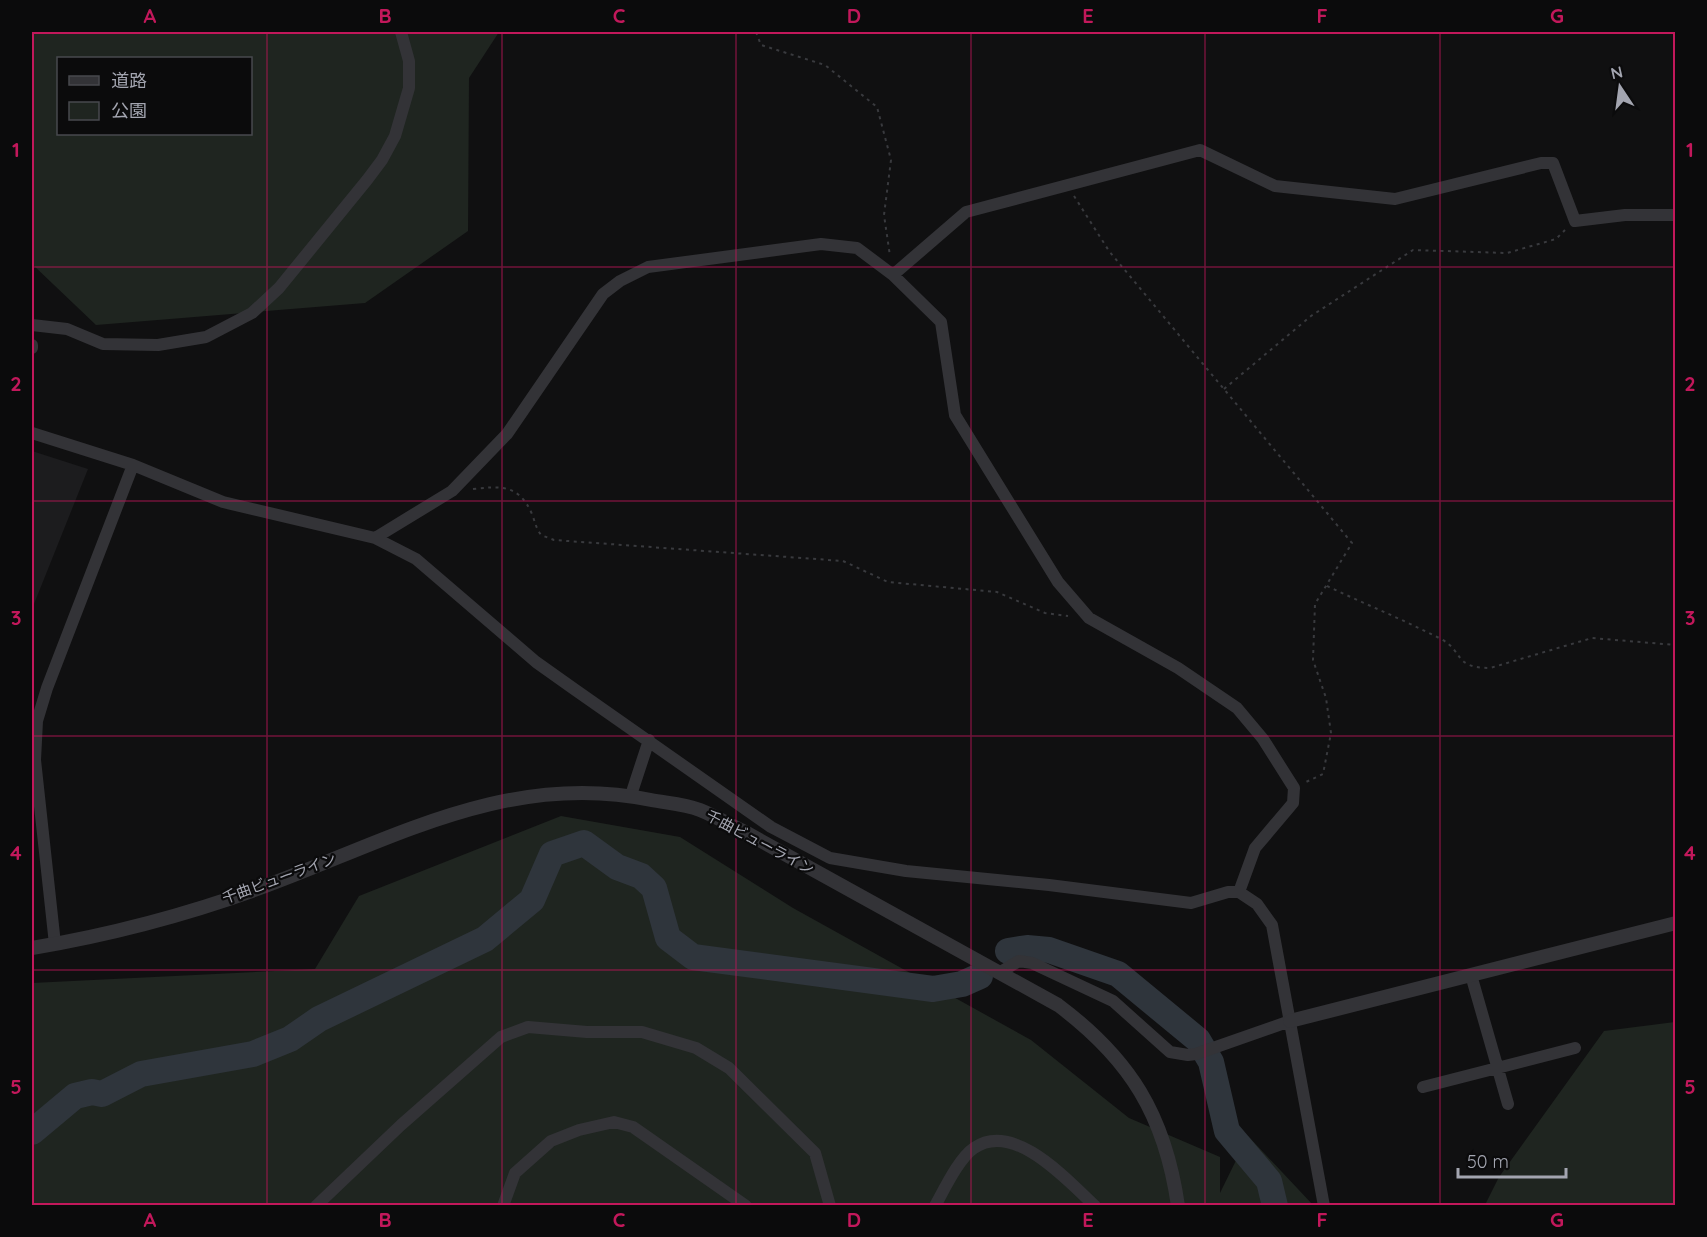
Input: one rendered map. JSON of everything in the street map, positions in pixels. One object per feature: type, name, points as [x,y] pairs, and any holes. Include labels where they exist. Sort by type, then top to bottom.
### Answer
[{"type":"street","points":[[32,325],[67,329],[103,344],[158,345],[206,338],[252,313],[279,288],[382,160],[395,136],[409,88],[409,61],[401,32]]},
{"type":"street","points":[[893,275],[966,212],[1066,183],[1200,150],[1275,186],[1395,199],[1540,163],[1553,163],[1575,221],[1626,215],[1676,215]]},
{"type":"street","points":[[375,538],[452,491],[507,434],[603,294],[620,281],[648,267],[821,244],[857,248],[893,275],[940,322],[955,415],[1058,582],[1089,618],[1178,668],[1237,708],[1263,739],[1294,788],[1293,803],[1255,848],[1239,892]]},
{"type":"street","points":[[32,433],[133,465],[223,502],[375,538],[416,559],[536,662],[771,827],[830,858],[906,871],[1049,885],[1191,903],[1228,892],[1239,892],[1257,904],[1272,926],[1324,1206]]},
{"type":"street","points":[[55,944],[35,760],[37,721],[47,688],[133,465]]},
{"type":"street","points":[[631,795],[649,740]]},
{"type":"street","name":"千曲ビューライン","points":[[32,948],[147,924],[259,888],[414,826],[468,809],[543,794],[587,791],[631,795],[698,809],[1058,1005],[1087,1027],[1127,1070],[1149,1108],[1169,1155],[1178,1206]]},
{"type":"street","points":[[999,973],[1019,961],[1032,963],[1113,1001],[1170,1052],[1188,1055],[1217,1048],[1290,1021],[1676,923]]},
{"type":"street","points":[[1471,975],[1508,1104]]},
{"type":"street","points":[[316,1206],[401,1125],[501,1037],[528,1027],[587,1032],[642,1032],[696,1048],[729,1068],[815,1153],[830,1206]]},
{"type":"street","points":[[1423,1087],[1575,1048]]},
{"type":"street","points":[[502,1205],[515,1173],[551,1141],[579,1130],[614,1122],[633,1127],[746,1206]]},
{"type":"street","points":[[935,1206],[972,1149],[986,1142],[1008,1144],[1035,1152],[1095,1206]]},
{"type":"path","points":[[756,32],[761,45],[825,65],[877,107],[891,160],[884,215],[893,275]]},
{"type":"path","points":[[1066,183],[1109,251],[1352,543],[1315,604],[1314,660],[1326,698],[1331,733],[1323,774],[1294,788]]},
{"type":"path","points":[[1224,389],[1311,316],[1413,250],[1507,253],[1556,238],[1575,221]]},
{"type":"path","points":[[452,491],[501,486],[518,493],[531,512],[541,535],[554,540],[843,561],[888,582],[997,592],[1045,613],[1089,618]]},
{"type":"path","points":[[1327,586],[1444,640],[1461,661],[1475,668],[1490,668],[1592,638],[1676,645]]},
{"type":"shaded area","points":[[32,451],[88,469],[32,609]]},
{"type":"green space","points":[[32,32],[499,32],[469,78],[468,231],[365,303],[96,325],[32,264]]},
{"type":"green space","points":[[561,816],[680,837],[793,908],[1031,1040],[1129,1118],[1220,1157],[1220,1193],[1248,1136],[1313,1205],[32,1205],[32,983],[315,969],[359,896]]},
{"type":"green space","points":[[1675,1022],[1675,1205],[1485,1205],[1499,1177],[1604,1031]]},
{"type":"waterway","points":[[32,1132],[75,1096],[92,1092],[102,1094],[141,1074],[253,1054],[290,1039],[319,1019],[485,939],[532,900],[552,854],[584,843],[617,867],[641,876],[654,888],[668,938],[693,957],[933,989],[962,984],[980,976]]},
{"type":"waterway","points":[[1008,951],[1027,948],[1049,950],[1118,974],[1198,1040],[1211,1062],[1227,1131],[1269,1181],[1275,1206]]}]
